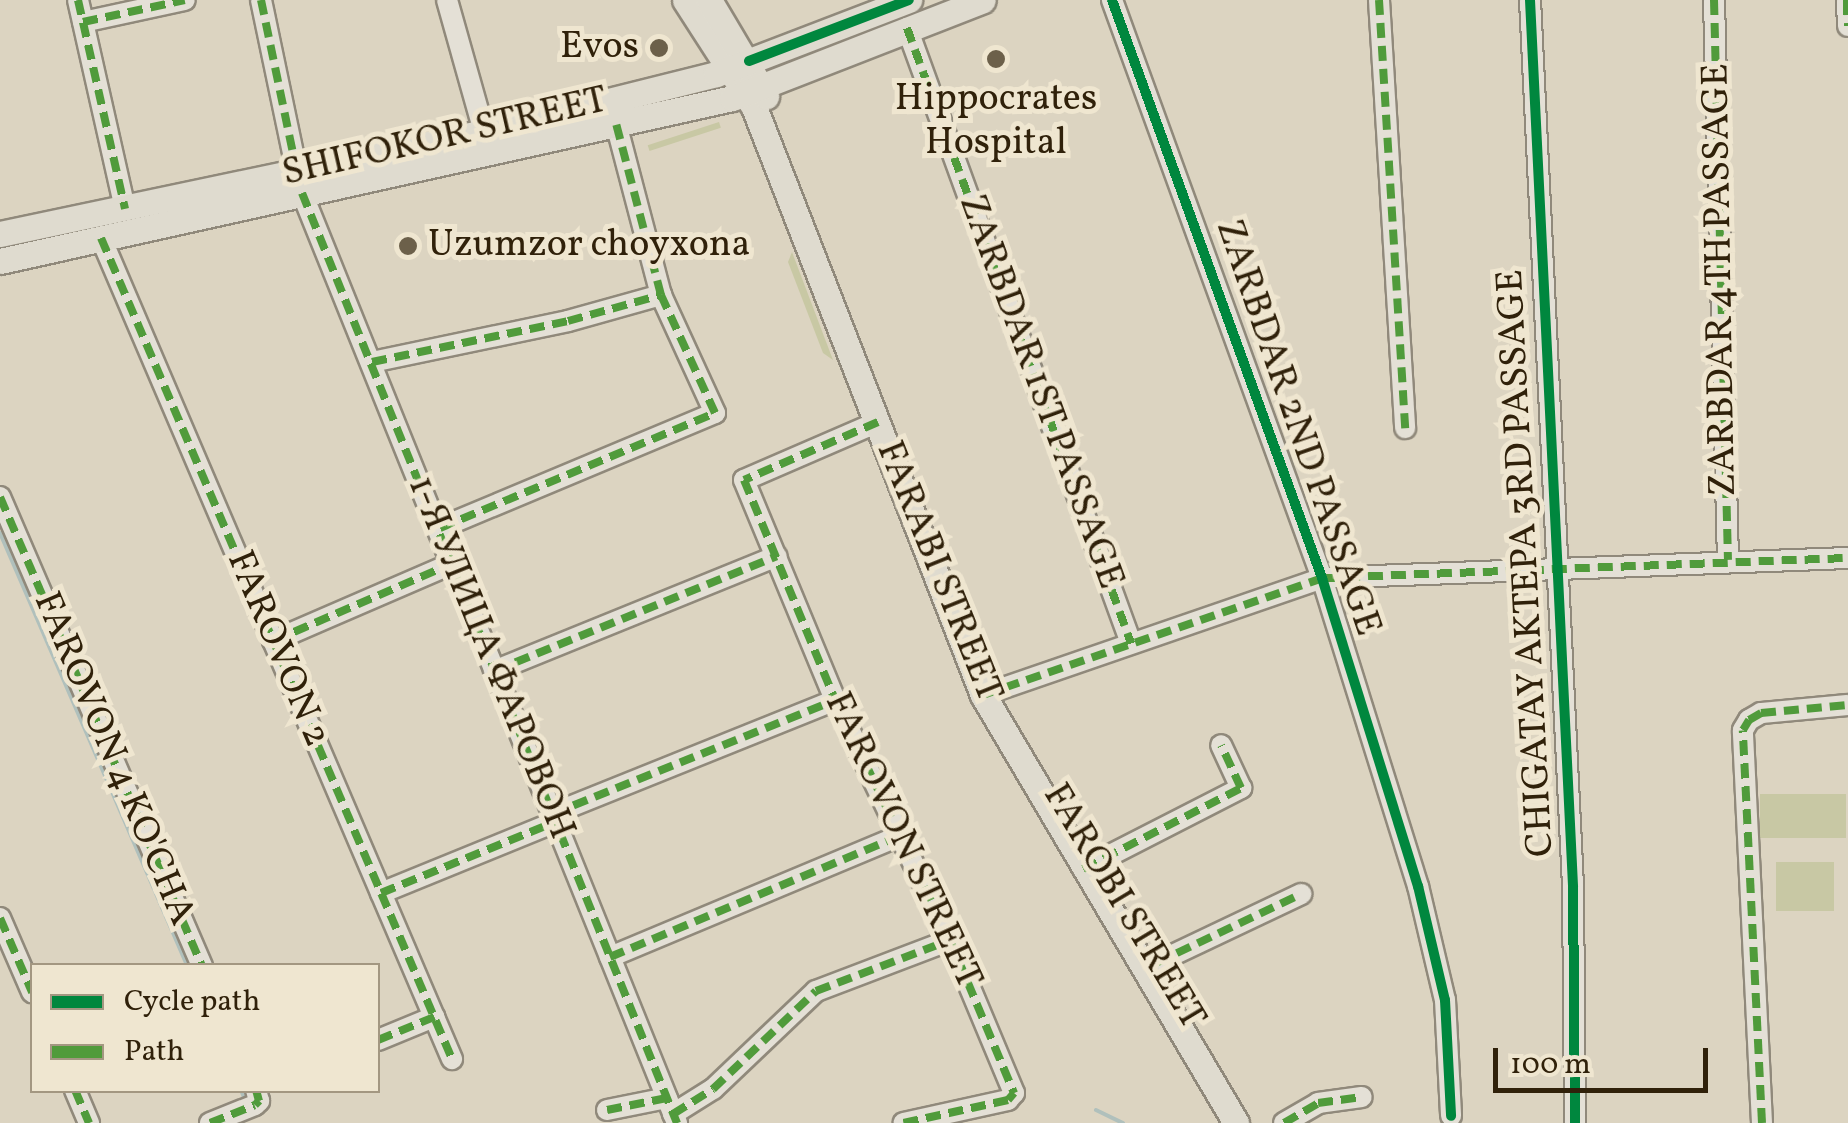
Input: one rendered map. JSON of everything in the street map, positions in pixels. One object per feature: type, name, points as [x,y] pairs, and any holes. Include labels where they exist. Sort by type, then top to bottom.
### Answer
[{"type":"main road","name":"FARABI STREET","points":[[685,0],[741,64]]},
{"type":"main road","name":"FARABI STREET","points":[[709,0],[754,89],[989,692]]},
{"type":"main road","name":"SHIFOKOR STREET","points":[[0,261],[101,238],[741,64],[909,0]]},
{"type":"main road","name":"SHIFOKOR STREET","points":[[0,234],[616,124],[754,89],[983,0]]},
{"type":"main road","points":[[856,19],[865,44]]},
{"type":"main road","name":"FARABI STREET","points":[[754,89],[878,422],[989,692]]},
{"type":"main road","name":"FAROBI STREET","points":[[989,692],[1089,865],[1156,962],[1252,1123]]},
{"type":"main road","points":[[1089,865],[1236,1123]]},
{"type":"street","points":[[78,0],[125,209]]},
{"type":"street","points":[[83,22],[185,0]]},
{"type":"street","name":"1-Я УЛИЦА ФАРОВОН","points":[[260,0],[300,183],[672,1112]]},
{"type":"street","points":[[447,0],[484,132]]},
{"type":"street","name":"ZARBDAR 2ND PASSAGE","points":[[1112,0],[1322,578],[1441,978],[1452,1116]]},
{"type":"street","points":[[1378,0],[1404,428]]},
{"type":"street","name":"CHIGATAY AKTEPA 3RD PASSAGE","points":[[1530,0],[1555,570],[1574,887],[1575,1123]]},
{"type":"street","name":"ZARBDAR 4TH PASSAGE","points":[[1714,0],[1728,560]]},
{"type":"street","points":[[1848,0],[1848,26]]},
{"type":"street","name":"ZARBDAR 1ST PASSAGE","points":[[907,28],[1131,643]]},
{"type":"street","points":[[440,528],[715,413],[661,295],[616,124]]},
{"type":"street","name":"FAROVON 2","points":[[101,238],[452,1059]]},
{"type":"street","points":[[372,362],[568,321],[661,295]]},
{"type":"street","name":"FAROVON STREET","points":[[878,422],[744,480],[835,700],[897,837],[950,940],[1014,1098],[903,1123]]},
{"type":"street","name":"FAROVON 4 KO'CHA","points":[[0,498],[201,963]]},
{"type":"street","points":[[494,670],[777,556]]},
{"type":"street","points":[[989,692],[1322,578],[1848,558]]},
{"type":"street","points":[[274,642],[451,564]]},
{"type":"street","points":[[381,894],[835,700]]},
{"type":"street","points":[[1762,1123],[1743,730],[1748,720],[1761,713],[1848,704]]},
{"type":"street","points":[[1089,865],[1242,788],[1221,745]]},
{"type":"street","points":[[610,957],[897,837]]},
{"type":"street","points":[[1156,962],[1301,894]]},
{"type":"street","points":[[0,918],[30,987]]},
{"type":"street","points":[[607,1110],[672,1112],[713,1088],[816,991],[950,940]]},
{"type":"street","points":[[380,1039],[434,1017]]},
{"type":"street","points":[[76,1093],[89,1123]]},
{"type":"street","points":[[210,1123],[258,1096]]},
{"type":"street","points":[[1284,1123],[1318,1103],[1362,1097]]},
{"type":"green space","points":[[719,122],[721,128],[650,151],[648,145]]},
{"type":"green space","points":[[792,252],[833,360],[823,353],[788,262]]},
{"type":"green space","points":[[1760,794],[1846,794],[1846,838],[1760,838]]},
{"type":"green space","points":[[1776,862],[1834,862],[1834,911],[1776,911]]},
{"type":"waterway","points":[[0,533],[186,963]]},
{"type":"waterway","points":[[242,1093],[244,1097]]},
{"type":"waterway","points":[[1096,1110],[1123,1123]]},
{"type":"marked path","points":[[78,0],[125,209]]},
{"type":"marked path","points":[[83,22],[185,0]]},
{"type":"marked path","points":[[261,0],[297,172]]},
{"type":"marked path","points":[[1379,0],[1405,428]]},
{"type":"marked path","points":[[1714,0],[1728,560]]},
{"type":"marked path","points":[[1847,0],[1848,26]]},
{"type":"marked path","points":[[907,28],[1131,643]]},
{"type":"marked path","points":[[440,528],[715,413],[661,295],[616,124]]},
{"type":"marked path","points":[[302,193],[677,1123]]},
{"type":"marked path","points":[[101,238],[452,1059]]},
{"type":"marked path","points":[[372,362],[568,321],[661,295]]},
{"type":"marked path","points":[[878,422],[744,480],[835,700],[950,940],[1014,1093],[1008,1100],[903,1123]]},
{"type":"marked path","points":[[0,497],[201,963]]},
{"type":"marked path","points":[[494,671],[777,556]]},
{"type":"marked path","points":[[983,695],[1322,578],[1848,558]]},
{"type":"marked path","points":[[273,641],[451,564]]},
{"type":"marked path","points":[[552,814],[835,700]]},
{"type":"marked path","points":[[1762,1123],[1743,730],[1749,720],[1761,713],[1848,705]]},
{"type":"marked path","points":[[1083,869],[1241,788],[1221,745]]},
{"type":"marked path","points":[[381,893],[555,822]]},
{"type":"marked path","points":[[610,957],[897,837]]},
{"type":"marked path","points":[[1156,963],[1301,894]]},
{"type":"marked path","points":[[0,918],[30,987]]},
{"type":"marked path","points":[[673,1114],[713,1089],[816,991],[950,940]]},
{"type":"marked path","points":[[380,1039],[434,1017]]},
{"type":"marked path","points":[[76,1093],[89,1123]]},
{"type":"marked path","points":[[210,1123],[255,1105],[259,1101],[257,1093]]},
{"type":"marked path","points":[[1284,1123],[1318,1103],[1362,1097]]},
{"type":"marked path","points":[[607,1110],[667,1098]]},
{"type":"cycle path","points":[[749,61],[909,0]]},
{"type":"cycle path","points":[[1112,0],[1322,578],[1418,886],[1445,1000],[1451,1116]]},
{"type":"cycle path","points":[[1530,0],[1573,887],[1575,1123]]},
{"type":"place","name":"Evos","points":[[659,48]]},
{"type":"place","name":"Hippocrates Hospital","points":[[996,59]]},
{"type":"place","name":"Uzumzor choyxona","points":[[408,246]]}]
